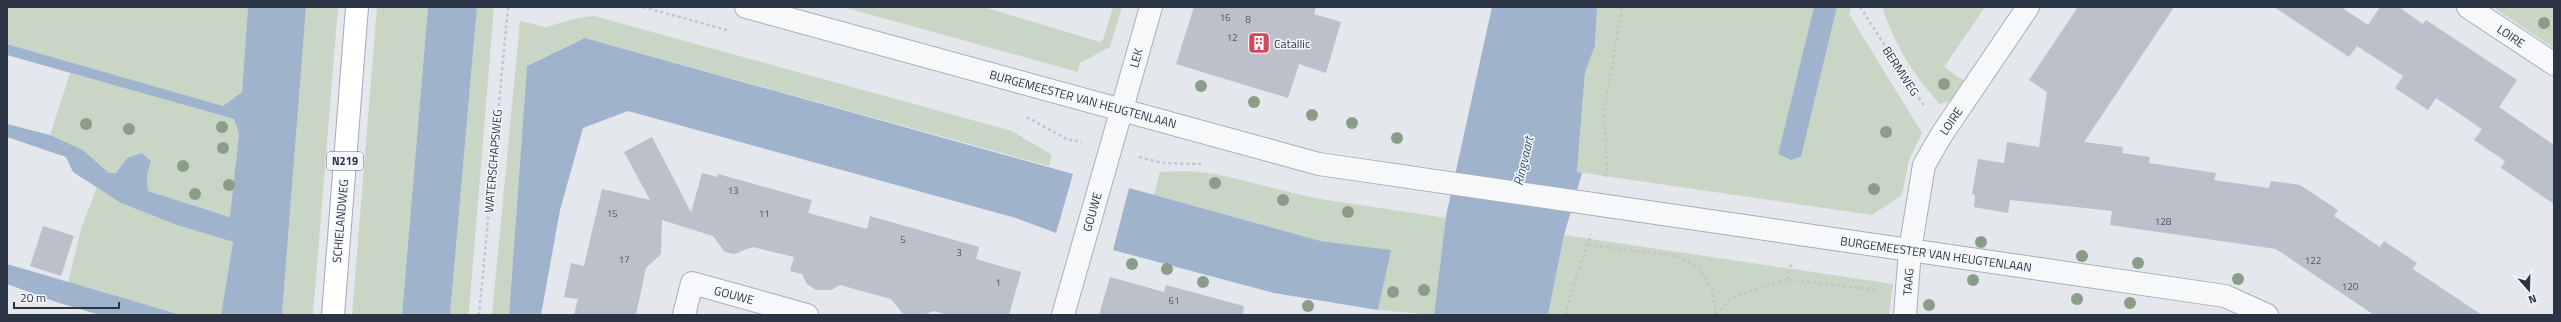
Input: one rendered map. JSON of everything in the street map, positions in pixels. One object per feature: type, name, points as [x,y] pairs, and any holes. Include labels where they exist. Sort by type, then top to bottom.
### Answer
[{"type":"main road","name":"SCHIELANDWEG","points":[[332,315],[357,7]]},
{"type":"street","name":"BURGEMEESTER VAN HEUGTENLAAN","points":[[746,7],[1319,164],[1422,181],[2225,296],[2267,315]]},
{"type":"street","name":"LEK","points":[[1121,109],[1151,7]]},
{"type":"street","name":"LOIRE","points":[[1910,250],[1924,165],[1942,134],[2028,7]]},
{"type":"street","name":"LOIRE","points":[[2468,7],[2554,64]]},
{"type":"street","name":"GOUWE","points":[[1063,315],[1121,109]]},
{"type":"street","name":"TAAG","points":[[1906,305],[1910,250]]},
{"type":"street","name":"GOUWE","points":[[684,315],[692,283],[807,315]]},
{"type":"path","name":"WATERSCHAPSWEG","points":[[478,315],[508,7]]},
{"type":"path","points":[[1566,315],[1570,296],[1600,206],[1607,167],[1604,114],[1622,7]]},
{"type":"path","name":"BERMWEG","points":[[1860,7],[1942,134]]},
{"type":"path","points":[[1588,245],[1678,256],[1698,269],[1712,289],[1716,315]]},
{"type":"path","points":[[1787,279],[1793,258]]},
{"type":"path","points":[[1716,315],[1730,299],[1787,279],[1906,305]]},
{"type":"green space","points":[[7,7],[248,7],[242,92],[223,106],[7,44]]},
{"type":"green space","points":[[306,7],[338,7],[313,315],[282,315]]},
{"type":"green space","points":[[377,7],[428,7],[402,315],[352,315]]},
{"type":"green space","points":[[477,7],[494,7],[469,311],[468,315],[450,315]]},
{"type":"green space","points":[[843,7],[984,7],[1100,42],[1103,40],[1113,7],[1122,7],[1110,47],[1080,63],[1078,72]]},
{"type":"green space","points":[[1597,7],[1814,7],[1778,154],[1791,160],[1801,157],[1837,7],[1851,7],[1849,14],[1922,133],[1909,160],[1902,195],[1872,215],[1577,172],[1585,72],[1595,46]]},
{"type":"green space","points":[[1882,7],[1985,7],[1944,67],[1964,81],[1950,101],[1940,104],[1913,71],[1892,34]]},
{"type":"green space","points":[[2493,7],[2554,7],[2554,48]]},
{"type":"green space","points":[[594,16],[1012,131],[1052,155],[1049,166],[585,38],[527,66],[509,315],[492,315],[520,21],[546,27],[577,18]]},
{"type":"green space","points":[[70,73],[234,119],[239,134],[231,217],[148,191],[147,175],[151,161],[127,158],[116,173],[109,173],[83,150],[50,135]]},
{"type":"green space","points":[[1189,171],[1216,174],[1314,198],[1446,218],[1434,315],[1378,310],[1390,250],[1321,241],[1154,195],[1160,172]]},
{"type":"green space","points":[[97,187],[113,197],[146,213],[180,226],[233,242],[221,315],[181,315],[68,283],[81,229]]},
{"type":"green space","points":[[1564,235],[1893,284],[1889,315],[1548,315]]},
{"type":"water","points":[[248,7],[306,7],[282,315],[221,315],[233,242],[177,225],[121,203],[73,172],[66,157],[7,137],[7,124],[50,135],[83,150],[109,173],[116,173],[127,158],[142,153],[151,161],[147,175],[148,191],[230,217],[239,134],[234,119],[7,55],[7,44],[223,106],[242,92]]},
{"type":"water","points":[[428,7],[477,7],[450,315],[402,315]]},
{"type":"water","name":"Ringvaart","points":[[1492,7],[1597,7],[1595,46],[1585,72],[1577,172],[1582,173],[1564,235],[1548,315],[1434,315],[1446,216]]},
{"type":"water","points":[[1814,7],[1837,7],[1801,157],[1791,160],[1778,154]]},
{"type":"water","points":[[585,38],[1073,174],[1056,233],[1016,218],[628,111],[583,128],[560,210],[541,315],[509,315],[527,66]]},
{"type":"water","points":[[1129,188],[1321,241],[1391,250],[1378,310],[1274,293],[1113,250]]},
{"type":"water","points":[[7,264],[181,315],[100,315],[56,302],[7,284]]},
{"type":"building","name":"Catallic","points":[[1194,7],[1316,7],[1314,14],[1341,22],[1326,73],[1299,64],[1288,98],[1176,64]]},
{"type":"building","points":[[2078,7],[2174,7],[2084,142],[2123,147],[2122,153],[2150,157],[2149,163],[2216,173],[2214,180],[2269,188],[2271,181],[2300,185],[2338,210],[2334,216],[2380,247],[2384,241],[2417,263],[2413,269],[2482,315],[2374,315],[2276,249],[2110,225],[2112,211],[2010,200],[2008,213],[1974,207],[1975,195],[1972,194],[1978,159],[2004,163],[2007,142],[2039,147],[2047,92],[2029,80]]},
{"type":"building","points":[[2274,7],[2341,7],[2368,25],[2380,7],[2399,7],[2423,24],[2426,20],[2517,80],[2499,107],[2554,145],[2554,204],[2501,168],[2505,161],[2474,140],[2482,129],[2436,98],[2428,110],[2395,88],[2403,76],[2357,46],[2349,57]]},
{"type":"building","points":[[652,137],[691,212],[702,173],[718,177],[718,174],[812,200],[808,213],[867,229],[870,216],[979,247],[976,259],[1021,272],[1009,315],[948,315],[934,311],[923,315],[904,315],[891,299],[840,285],[831,290],[816,290],[807,284],[802,274],[790,271],[794,257],[753,247],[734,254],[725,252],[713,236],[662,220],[661,254],[646,268],[636,315],[574,315],[578,299],[564,297],[571,263],[584,266],[602,189],[650,200],[624,152]]},
{"type":"building","points":[[43,226],[74,236],[61,276],[30,266]]},
{"type":"building","points":[[1110,277],[1164,292],[1166,285],[1244,306],[1243,315],[1099,315]]},
{"type":"place","name":"Catallic","points":[[1259,43]]}]
